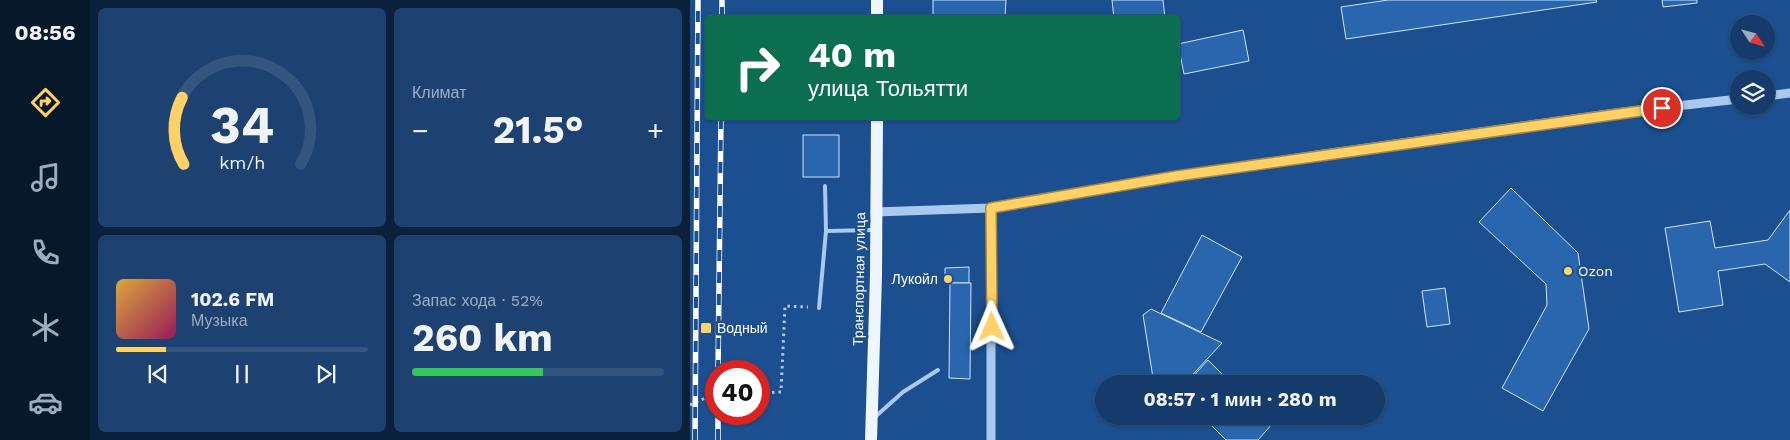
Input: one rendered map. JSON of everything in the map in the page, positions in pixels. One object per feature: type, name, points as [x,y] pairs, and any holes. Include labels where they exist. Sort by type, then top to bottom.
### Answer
[{"type":"main road","points":[[877,0],[877,15]]},
{"type":"main road","name":"Транспортная улица","points":[[872,440],[877,120]]},
{"type":"street","points":[[1775,95],[1790,93]]},
{"type":"street","points":[[875,212],[991,208],[1177,176],[1324,154],[1623,112],[1730,100]]},
{"type":"street","points":[[991,208],[992,440]]},
{"type":"lane","points":[[819,308],[826,231],[826,186]]},
{"type":"lane","points":[[826,231],[876,230]]},
{"type":"lane","points":[[872,420],[903,392],[938,370]]},
{"type":"path","points":[[770,392],[781,392],[785,306],[819,308]]},
{"type":"path","points":[[690,405],[705,398]]},
{"type":"building","points":[[933,0],[1006,0],[1005,15],[933,15]]},
{"type":"building","points":[[1112,0],[1163,0],[1165,15],[1114,15]]},
{"type":"building","points":[[1388,0],[1596,0],[1597,2],[1346,39],[1341,7]]},
{"type":"building","points":[[1662,0],[1697,0],[1697,3],[1663,7]]},
{"type":"building","points":[[1243,30],[1249,61],[1184,74],[1180,44]]},
{"type":"building","points":[[803,135],[839,135],[839,177],[803,177]]},
{"type":"building","points":[[1511,188],[1578,253],[1589,329],[1543,411],[1502,388],[1547,305],[1546,284],[1479,222]]},
{"type":"building","points":[[1790,210],[1790,282],[1765,264],[1718,271],[1723,305],[1679,312],[1665,228],[1710,221],[1715,248],[1768,240]]},
{"type":"building","points":[[1202,235],[1242,257],[1201,332],[1161,313]]},
{"type":"building","points":[[969,267],[969,283],[945,283],[945,268]]},
{"type":"building","points":[[950,283],[971,283],[970,379],[949,378]]},
{"type":"building","points":[[1445,288],[1450,324],[1427,327],[1422,291]]},
{"type":"building","points":[[1151,309],[1222,343],[1192,375],[1153,375],[1143,315]]},
{"type":"building","points":[[1208,360],[1223,375],[1194,375]]},
{"type":"building","points":[[1211,425],[1271,425],[1258,440],[1226,440]]},
{"type":"railway","points":[[695,440],[698,0]]},
{"type":"railway","points":[[722,0],[722,15]]},
{"type":"railway","points":[[718,360],[721,120]]},
{"type":"railway","points":[[718,425],[718,440]]},
{"type":"place","name":"Ozon","points":[[1568,271]]},
{"type":"place","name":"Лукойл","points":[[948,279]]},
{"type":"place","name":"Водный","points":[[706,328]]},
{"type":"route","points":[[992,327],[991,208],[1177,176],[1324,154],[1662,108]]}]
